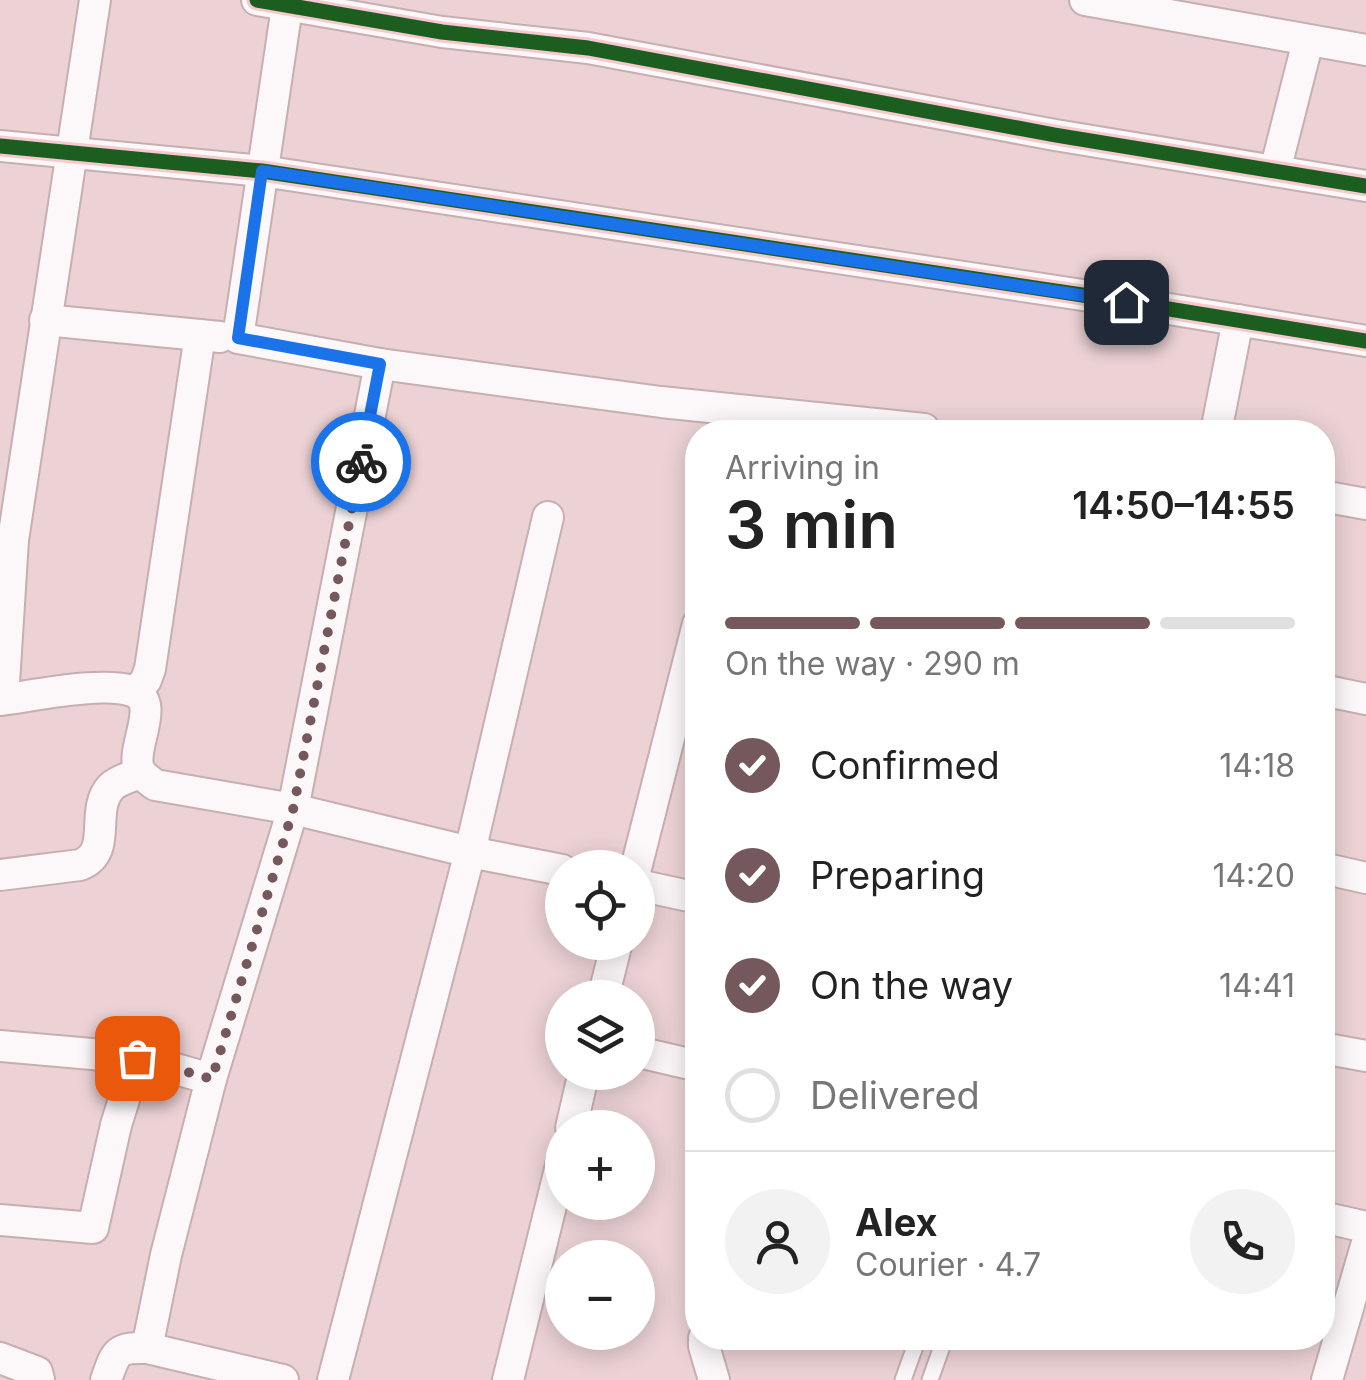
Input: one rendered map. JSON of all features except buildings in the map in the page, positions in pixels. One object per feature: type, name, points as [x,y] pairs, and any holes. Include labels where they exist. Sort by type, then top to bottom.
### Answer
[{"type":"street","points":[[95,0],[6,540],[1,699],[100,688],[136,692],[146,710],[137,760],[140,773],[155,785],[293,810],[545,867]]},
{"type":"street","points":[[1085,0],[1366,50]]},
{"type":"street","points":[[238,338],[262,171],[277,1],[442,32],[588,48],[1055,136],[1366,186]]},
{"type":"street","points":[[1274,171],[1308,41]]},
{"type":"street","points":[[0,146],[262,171],[1366,341]]},
{"type":"street","points":[[44,320],[238,338],[380,364],[661,402],[734,420]]},
{"type":"street","points":[[1218,420],[1238,320]]},
{"type":"street","points":[[136,692],[150,669],[200,335]]},
{"type":"street","points":[[147,1348],[166,1255],[212,1079],[293,810],[380,364]]},
{"type":"street","points":[[1335,498],[1366,504]]},
{"type":"street","points":[[333,1380],[470,852],[548,518]]},
{"type":"street","points":[[641,850],[685,675]]},
{"type":"street","points":[[1335,693],[1366,699]]},
{"type":"street","points":[[0,875],[89,862],[96,855],[107,793],[113,784],[140,773]]},
{"type":"street","points":[[1335,871],[1366,878]]},
{"type":"street","points":[[655,888],[685,895]]},
{"type":"street","points":[[0,1046],[137,1058],[212,1079]]},
{"type":"street","points":[[1335,1050],[1366,1056]]},
{"type":"street","points":[[655,1056],[685,1063]]},
{"type":"street","points":[[0,1220],[94,1228],[116,1124],[137,1058]]},
{"type":"street","points":[[1335,1219],[1366,1226]]},
{"type":"street","points":[[508,1380],[547,1220]]},
{"type":"street","points":[[1327,1380],[1366,1246]]},
{"type":"street","points":[[106,1380],[115,1356],[130,1348],[147,1348],[283,1380]]},
{"type":"street","points":[[705,1350],[714,1380]]},
{"type":"street","points":[[0,1358],[37,1372],[39,1380]]},
{"type":"lane","points":[[903,1380],[914,1350]]},
{"type":"lane","points":[[930,1380],[940,1350]]},
{"type":"cycle path","points":[[257,0],[442,32],[588,48],[1055,135],[1366,186]]},
{"type":"cycle path","points":[[0,146],[262,171],[1366,341]]},
{"type":"way so far","points":[[137,1058],[212,1079],[293,810],[361,462]]},
{"type":"route","points":[[361,462],[380,364],[238,338],[262,171],[1126,302]]}]
